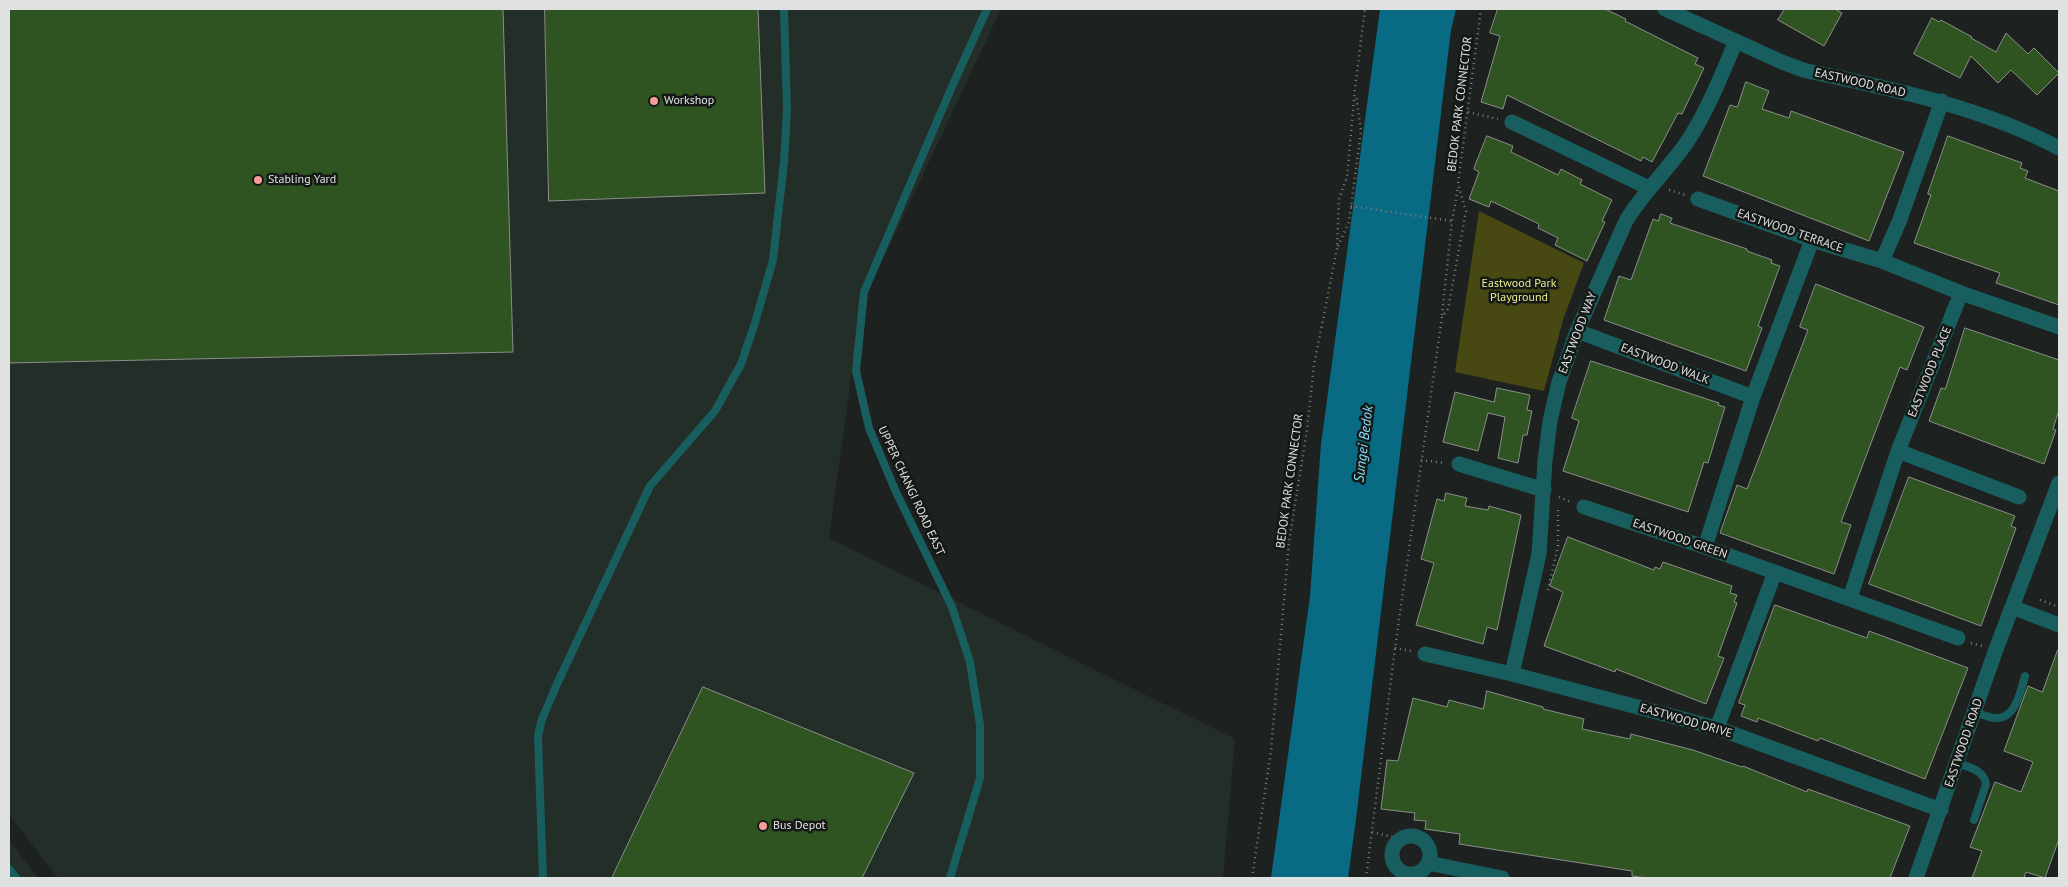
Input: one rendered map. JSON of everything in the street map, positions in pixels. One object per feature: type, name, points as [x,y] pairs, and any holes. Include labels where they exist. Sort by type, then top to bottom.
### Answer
[{"type":"street","name":"EASTWOOD ROAD","points":[[1665,9],[1803,70],[1942,101],[2012,125],[2059,148]]},
{"type":"street","name":"EASTWOOD WAY","points":[[1512,674],[1539,554],[1545,461],[1550,421],[1564,363],[1626,221],[1649,188],[1676,157],[1711,102],[1736,41]]},
{"type":"street","points":[[1882,261],[1942,101]]},
{"type":"street","points":[[1512,122],[1649,188]]},
{"type":"street","name":"EASTWOOD TERRACE","points":[[1698,199],[1812,240],[1882,261],[1961,293],[2059,327]]},
{"type":"street","points":[[1705,546],[1752,397],[1812,240]]},
{"type":"street","name":"EASTWOOD PLACE","points":[[1850,598],[1898,451],[1961,293]]},
{"type":"street","name":"EASTWOOD WALK","points":[[1577,330],[1752,397]]},
{"type":"street","points":[[1898,451],[2020,497]]},
{"type":"street","points":[[1459,464],[1544,490]]},
{"type":"street","name":"EASTWOOD ROAD","points":[[1916,878],[1974,712],[2059,483]]},
{"type":"street","name":"EASTWOOD GREEN","points":[[1584,507],[1705,546],[1958,638]]},
{"type":"street","points":[[1717,728],[1775,572]]},
{"type":"street","points":[[2012,608],[2059,624]]},
{"type":"street","name":"EASTWOOD DRIVE","points":[[1426,654],[1512,674],[1717,728],[1940,810]]},
{"type":"street","points":[[1412,836],[1424,840],[1430,851],[1428,863],[1424,868],[1413,874],[1400,870],[1396,866],[1392,854],[1396,843],[1401,839],[1412,836]]},
{"type":"street","points":[[1428,863],[1502,878]]},
{"type":"lane","points":[[543,878],[538,736],[542,718],[650,486],[709,419],[728,390],[741,364],[767,286],[773,260],[786,136],[784,9]]},
{"type":"lane","name":"UPPER CHANGI ROAD EAST","points":[[950,878],[980,778],[980,725],[970,662],[952,607],[896,492],[869,428],[856,371],[864,292],[987,9]]},
{"type":"lane","points":[[1974,712],[1994,718],[2007,716],[2014,708],[2025,676]]},
{"type":"lane","points":[[1957,763],[1977,771],[1986,780],[1974,820]]},
{"type":"lane","points":[[9,869],[16,878]]},
{"type":"path","name":"BEDOK PARK CONNECTOR","points":[[1252,878],[1271,751],[1289,542],[1307,430],[1314,365],[1337,249],[1339,199],[1347,177],[1355,88],[1365,9]]},
{"type":"path","name":"BEDOK PARK CONNECTOR","points":[[1366,878],[1421,460],[1442,317],[1452,221],[1481,9]]},
{"type":"path","name":"BEDOK PARK CONNECTOR","points":[[1337,249],[1349,222],[1361,131],[1355,88]]},
{"type":"path","points":[[1468,112],[1512,122]]},
{"type":"path","name":"BEDOK PARK CONNECTOR","points":[[1442,317],[1448,308],[1466,211],[1458,184]]},
{"type":"path","points":[[1351,206],[1452,221]]},
{"type":"path","points":[[1421,460],[1459,464]]},
{"type":"path","points":[[1372,832],[1401,839]]},
{"type":"shaded area","points":[[9,9],[1001,9],[861,306],[829,538],[1235,739],[1223,878],[58,878],[9,815]]},
{"type":"shaded area","points":[[9,840],[38,878],[9,878]]},
{"type":"green space","name":"Eastwood Park Playground","points":[[1479,211],[1584,263],[1563,320],[1544,391],[1455,372]]},
{"type":"water","name":"Sungei Bedok","points":[[1380,9],[1456,9],[1451,30],[1356,819],[1348,878],[1271,878],[1310,596],[1321,444]]},
{"type":"building","name":"Stabling Yard","points":[[9,9],[503,9],[513,352],[9,363]]},
{"type":"building","name":"Workshop","points":[[545,9],[758,9],[765,193],[549,201]]},
{"type":"building","points":[[1498,9],[1605,9],[1698,58],[1695,64],[1704,68],[1682,114],[1678,113],[1652,162],[1643,157],[1641,161],[1507,95],[1503,109],[1481,102],[1500,36],[1490,33]]},
{"type":"building","points":[[1785,9],[1835,9],[1842,13],[1824,46],[1778,20]]},
{"type":"building","points":[[1932,18],[1939,22],[1941,20],[1996,52],[2006,33],[2028,54],[2034,48],[2059,73],[2037,95],[2011,70],[1998,83],[1971,56],[1960,78],[1914,54]]},
{"type":"building","points":[[1746,82],[1769,91],[1762,109],[1789,118],[1791,111],[1904,152],[1869,241],[1703,176],[1730,105],[1737,107]]},
{"type":"building","points":[[1487,136],[1513,146],[1511,152],[1558,175],[1561,169],[1582,180],[1580,184],[1612,200],[1602,221],[1605,222],[1587,261],[1555,245],[1558,238],[1538,228],[1539,224],[1491,201],[1489,207],[1469,199],[1479,172],[1474,169]]},
{"type":"building","points":[[1948,136],[2022,163],[2020,168],[2028,171],[2025,178],[2059,191],[2059,305],[1996,283],[2000,273],[1914,243],[1931,195],[1928,194]]},
{"type":"building","points":[[1661,214],[1672,218],[1670,223],[1747,249],[1747,251],[1772,260],[1771,263],[1780,266],[1758,326],[1762,328],[1746,371],[1604,320],[1619,276],[1631,280],[1653,219],[1658,221]]},
{"type":"building","points":[[1816,284],[1924,327],[1907,370],[1900,367],[1841,522],[1851,525],[1834,574],[1720,533],[1737,485],[1747,489],[1808,330],[1800,327]]},
{"type":"building","points":[[1965,328],[2059,360],[2059,410],[2053,429],[2056,430],[2044,464],[1929,421],[1941,388],[1945,389]]},
{"type":"building","points":[[1591,361],[1719,403],[1718,405],[1725,407],[1708,463],[1704,462],[1688,512],[1563,471],[1579,421],[1572,418]]},
{"type":"building","points":[[1497,388],[1530,395],[1527,410],[1532,411],[1527,435],[1523,435],[1518,463],[1498,458],[1505,417],[1488,413],[1478,451],[1443,442],[1455,392],[1494,402]]},
{"type":"building","points":[[1909,477],[2015,516],[2011,526],[2016,528],[1981,626],[1869,584]]},
{"type":"building","points":[[1446,493],[1467,498],[1465,506],[1488,510],[1489,506],[1521,515],[1497,630],[1487,627],[1483,644],[1416,625],[1434,563],[1421,559],[1437,499],[1444,501]]},
{"type":"building","points":[[1568,537],[1654,570],[1655,567],[1660,569],[1663,562],[1732,586],[1730,593],[1737,595],[1734,602],[1737,603],[1718,656],[1724,658],[1706,704],[1616,669],[1615,672],[1544,646],[1563,592],[1550,586]]},
{"type":"building","points":[[1775,605],[1867,638],[1869,631],[1968,668],[1925,779],[1820,738],[1818,741],[1758,718],[1757,722],[1741,716],[1745,705],[1739,703]]},
{"type":"building","points":[[2058,650],[2059,839],[2045,878],[2026,872],[2024,878],[1972,878],[1982,851],[1970,847],[1995,782],[2021,792],[2033,762],[2004,751],[2028,686],[2042,692]]},
{"type":"building","name":"Bus Depot","points":[[703,687],[914,773],[862,878],[612,878]]},
{"type":"building","points":[[1487,691],[1543,707],[1543,709],[1584,719],[1582,729],[1630,739],[1631,734],[1693,750],[1743,766],[1807,792],[1808,789],[1910,826],[1890,878],[1647,878],[1632,876],[1632,871],[1459,844],[1460,834],[1425,829],[1426,821],[1414,820],[1415,813],[1381,809],[1387,760],[1398,761],[1413,698],[1447,707],[1449,700],[1483,709]]},
{"type":"place","name":"Workshop","points":[[654,101]]},
{"type":"place","name":"Stabling Yard","points":[[258,180]]},
{"type":"place","name":"Bus Depot","points":[[763,826]]}]
